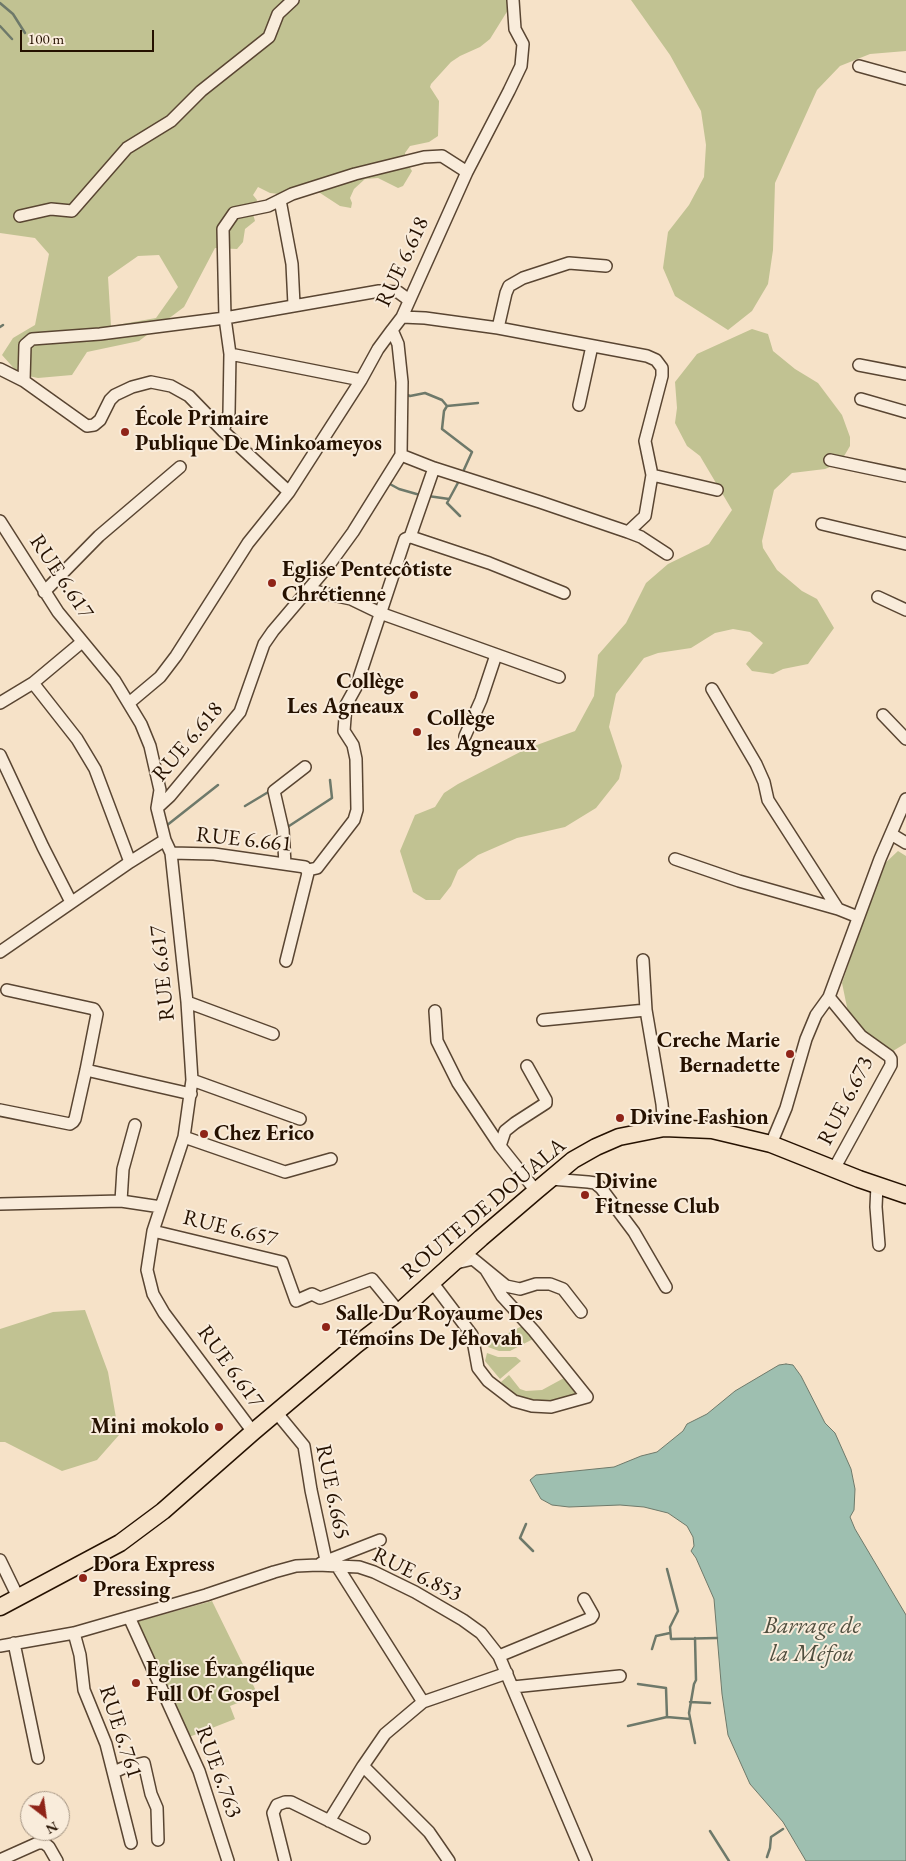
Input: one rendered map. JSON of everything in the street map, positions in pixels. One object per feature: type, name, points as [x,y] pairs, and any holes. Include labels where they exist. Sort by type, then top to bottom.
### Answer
[{"type":"highway","name":"ROUTE DE DOUALA","points":[[0,1607],[120,1543],[163,1511],[252,1432],[356,1344],[399,1312],[551,1178],[574,1160],[596,1147],[619,1137],[664,1128],[712,1130],[771,1144],[906,1195]]},
{"type":"street","points":[[20,216],[51,209],[72,211],[127,148],[171,121],[201,91],[269,37],[278,14],[293,0]]},
{"type":"street","name":"RUE 6.618","points":[[157,808],[170,796],[240,712],[264,644],[309,590],[352,532],[400,456],[402,382],[398,344],[392,330],[402,317],[467,172],[521,66],[523,44],[515,30],[513,0]]},
{"type":"street","points":[[859,66],[906,79]]},
{"type":"street","points":[[223,431],[229,413],[230,354],[225,318],[223,229],[234,214],[268,206],[292,194],[355,174],[424,157],[442,156],[467,172]]},
{"type":"street","points":[[280,200],[292,264],[294,305]]},
{"type":"street","points":[[498,328],[509,286],[524,278],[569,263],[606,266]]},
{"type":"street","points":[[24,381],[25,346],[32,339],[100,334],[225,318],[379,291],[398,292],[410,300]]},
{"type":"street","points":[[402,317],[425,318],[498,328],[647,356],[656,360],[662,368],[662,376],[645,441],[652,475],[645,516],[628,532]]},
{"type":"street","points":[[129,703],[160,677],[176,656],[248,543],[289,492],[361,380],[378,349],[392,330]]},
{"type":"street","points":[[579,406],[592,346]]},
{"type":"street","points":[[230,354],[361,380]]},
{"type":"street","points":[[859,364],[906,374]]},
{"type":"street","points":[[0,369],[24,381],[87,426],[94,425],[100,420],[110,400],[115,395],[132,386],[151,382],[171,386],[189,396],[223,431],[289,492]]},
{"type":"street","points":[[861,399],[906,412]]},
{"type":"street","points":[[400,456],[628,532],[641,537],[666,554]]},
{"type":"street","points":[[830,460],[906,476]]},
{"type":"street","points":[[44,592],[99,536],[180,467]]},
{"type":"street","points":[[410,537],[434,468]]},
{"type":"street","points":[[652,475],[717,490]]},
{"type":"street","name":"RUE 6.617","points":[[0,522],[58,612],[115,681],[141,724],[150,746],[160,790],[157,808],[170,854],[188,1002],[192,1080],[184,1137],[153,1231],[147,1270],[153,1294],[164,1313],[252,1432]]},
{"type":"street","points":[[822,524],[906,544]]},
{"type":"street","points":[[308,870],[317,868],[354,820],[357,810],[356,759],[352,745],[344,731],[346,705],[356,688],[404,539],[410,537],[490,563],[564,593]]},
{"type":"street","points":[[309,590],[351,599],[380,613],[559,677]]},
{"type":"street","points":[[878,597],[906,610]]},
{"type":"street","points":[[0,703],[33,683],[82,642]]},
{"type":"street","points":[[465,736],[481,700],[496,655]]},
{"type":"street","points":[[33,683],[77,739],[95,769],[130,862]]},
{"type":"street","points":[[712,690],[756,764],[764,782],[768,800],[838,909]]},
{"type":"street","points":[[884,715],[906,739]]},
{"type":"street","points":[[0,755],[43,847],[72,902]]},
{"type":"street","points":[[285,864],[283,830],[274,791],[304,767]]},
{"type":"street","points":[[771,1144],[786,1108],[806,1039],[816,1015],[829,996],[858,917],[906,799]]},
{"type":"street","points":[[892,834],[906,843]]},
{"type":"street","points":[[0,952],[165,840]]},
{"type":"street","name":"RUE 6.661","points":[[170,854],[214,854],[285,864],[308,870],[286,961]]},
{"type":"street","points":[[676,859],[739,881],[838,909],[858,917]]},
{"type":"street","points":[[643,960],[646,1010],[662,1104],[664,1128]]},
{"type":"street","points":[[0,1110],[70,1124],[75,1119],[97,1014],[94,1009],[7,990]]},
{"type":"street","name":"RUE 6.673","points":[[829,996],[861,1036],[889,1056],[892,1065],[834,1169]]},
{"type":"street","points":[[188,1002],[272,1034]]},
{"type":"street","points":[[543,1020],[646,1010]]},
{"type":"street","points":[[435,1011],[437,1041],[458,1083],[500,1146],[536,1192]]},
{"type":"street","points":[[500,1146],[505,1132],[515,1123],[546,1103],[527,1066]]},
{"type":"street","points":[[86,1070],[191,1094]]},
{"type":"street","points":[[192,1080],[300,1119]]},
{"type":"street","points":[[121,1201],[123,1169],[136,1125]]},
{"type":"street","points":[[184,1137],[285,1172],[331,1159]]},
{"type":"street","points":[[551,1178],[588,1182],[596,1184],[601,1188],[634,1232],[666,1287]]},
{"type":"street","points":[[877,1185],[876,1207],[879,1245]]},
{"type":"street","points":[[0,1204],[121,1201],[161,1207]]},
{"type":"street","name":"RUE 6.657","points":[[153,1231],[282,1262],[296,1301],[312,1294],[320,1298],[372,1279],[399,1312]]},
{"type":"street","points":[[454,1264],[474,1258],[506,1286],[520,1289],[536,1284],[550,1284],[563,1289],[581,1312]]},
{"type":"street","points":[[432,1282],[472,1335],[478,1368],[488,1381],[514,1401],[532,1406],[551,1407],[587,1397],[534,1331],[502,1296],[486,1270]]},
{"type":"street","name":"RUE 6.665","points":[[276,1412],[304,1446],[311,1490],[327,1564]]},
{"type":"street","points":[[380,1540],[327,1564],[424,1702]]},
{"type":"street","points":[[0,1560],[18,1597]]},
{"type":"street","name":"RUE 6.853","points":[[0,1646],[74,1633],[206,1595],[296,1566],[327,1564],[360,1567],[374,1572],[436,1604],[481,1632],[499,1656],[586,1861]]},
{"type":"street","points":[[499,1656],[591,1618],[593,1615],[584,1598]]},
{"type":"street","name":"RUE 6.763","points":[[129,1616],[197,1764],[228,1861]]},
{"type":"street","name":"RUE 6.761","points":[[74,1633],[80,1655],[84,1690],[104,1739],[131,1843]]},
{"type":"street","points":[[14,1643],[38,1758]]},
{"type":"street","points":[[329,1821],[385,1734],[424,1702],[507,1673]]},
{"type":"street","points":[[513,1687],[620,1676]]},
{"type":"street","points":[[114,1772],[144,1763],[158,1816],[158,1840]]},
{"type":"street","points":[[363,1766],[429,1832],[449,1861]]},
{"type":"street","points":[[285,1861],[273,1813],[277,1805],[291,1802],[364,1838]]},
{"type":"street","points":[[0,1860],[38,1843],[44,1843],[49,1847],[57,1861]]},
{"type":"green space","points":[[0,0],[511,0],[508,10],[490,39],[480,47],[451,62],[431,84],[430,87],[439,101],[438,136],[429,142],[410,146],[405,153],[405,159],[412,171],[403,186],[398,188],[378,178],[365,179],[354,189],[350,198],[351,208],[340,206],[314,189],[279,194],[270,193],[258,187],[253,195],[257,200],[253,214],[255,221],[245,229],[243,242],[237,249],[215,248],[184,307],[139,341],[87,352],[72,375],[38,378],[19,374],[2,355],[13,338],[35,325],[49,254],[35,238],[0,233]],"holes":[[[159,255],[178,287],[156,318],[111,326],[108,277],[138,256]]]},
{"type":"green space","points":[[631,0],[906,0],[906,51],[870,54],[840,66],[817,90],[775,183],[773,250],[768,284],[752,311],[728,330],[675,296],[663,268],[668,232],[689,205],[704,177],[706,145],[701,111],[670,55]]},
{"type":"green space","points":[[752,329],[768,334],[773,351],[795,369],[818,383],[842,415],[850,437],[850,446],[840,463],[825,469],[792,473],[774,490],[762,541],[763,548],[777,570],[802,591],[817,599],[834,628],[808,664],[783,669],[773,674],[752,671],[746,664],[763,643],[750,632],[733,629],[715,633],[691,648],[658,653],[644,658],[616,694],[609,727],[622,766],[619,779],[596,808],[565,827],[517,838],[478,855],[458,870],[451,886],[440,900],[426,900],[413,892],[400,851],[415,815],[435,807],[444,793],[458,784],[526,749],[575,731],[594,696],[598,655],[626,623],[646,583],[668,564],[709,544],[732,510],[700,456],[687,446],[675,423],[677,408],[675,382],[697,354]]},
{"type":"green space","points":[[898,851],[906,856],[906,1043],[893,1051],[865,1032],[848,1012],[842,983],[882,866]]},
{"type":"green space","points":[[85,1310],[108,1372],[119,1435],[97,1460],[62,1471],[5,1442],[0,1442],[0,1329],[53,1312]]},
{"type":"green space","points":[[524,1325],[535,1338],[510,1351],[499,1351],[488,1347],[489,1343]]},
{"type":"green space","points":[[487,1353],[498,1357],[516,1357],[521,1361],[500,1379],[485,1361]]},
{"type":"green space","points":[[509,1375],[520,1389],[526,1391],[542,1390],[564,1378],[579,1398],[559,1403],[519,1401],[501,1382]]},
{"type":"green space","points":[[212,1601],[258,1695],[230,1706],[235,1719],[189,1737],[136,1622]]},
{"type":"water","name":"Barrage de la Méfou","points":[[779,1365],[793,1365],[801,1376],[825,1423],[835,1433],[851,1469],[855,1489],[854,1510],[850,1517],[855,1529],[906,1615],[906,1861],[806,1861],[783,1822],[750,1784],[728,1735],[722,1694],[714,1599],[691,1551],[694,1546],[693,1537],[687,1526],[668,1513],[644,1507],[620,1505],[569,1507],[552,1505],[541,1499],[530,1480],[536,1475],[614,1467],[657,1452],[683,1431],[687,1424],[707,1414],[735,1391]]},
{"type":"waterway","points":[[0,3],[13,14],[25,33]]},
{"type":"waterway","points":[[0,26],[12,39]]},
{"type":"waterway","points":[[405,394],[410,396],[425,393],[442,400],[447,406]]},
{"type":"waterway","points":[[447,406],[478,403]]},
{"type":"waterway","points":[[447,406],[444,411],[442,429],[472,452],[462,474]]},
{"type":"waterway","points":[[460,479],[447,503],[460,516]]},
{"type":"waterway","points":[[388,483],[399,489],[420,495]]},
{"type":"waterway","points":[[428,496],[449,499]]},
{"type":"waterway","points":[[286,828],[332,798],[330,780]]},
{"type":"waterway","points":[[166,826],[218,785]]},
{"type":"waterway","points":[[245,806],[270,791]]},
{"type":"waterway","points":[[526,1524],[520,1538],[533,1551]]},
{"type":"waterway","points":[[667,1569],[678,1611],[670,1627],[671,1639],[717,1638]]},
{"type":"waterway","points":[[652,1649],[656,1636],[670,1633]]},
{"type":"waterway","points":[[695,1638],[696,1680],[689,1713],[695,1743]]},
{"type":"waterway","points":[[638,1684],[666,1688],[667,1717]]},
{"type":"waterway","points":[[690,1702],[710,1703]]},
{"type":"waterway","points":[[628,1726],[667,1717],[690,1719]]},
{"type":"waterway","points":[[767,1857],[771,1837],[783,1829]]},
{"type":"waterway","points":[[710,1831],[729,1861]]},
{"type":"place","name":"École Primaire Publique De Minkoameyos","points":[[125,432]]},
{"type":"place","name":"Eglise Pentecôtiste Chrétienne","points":[[272,583]]},
{"type":"place","name":"Collège Les Agneaux","points":[[414,695]]},
{"type":"place","name":"Collège les Agneaux","points":[[417,732]]},
{"type":"place","name":"Creche Marie Bernadette","points":[[790,1054]]},
{"type":"place","name":"Divine Fashion","points":[[620,1118]]},
{"type":"place","name":"Chez Erico","points":[[204,1134]]},
{"type":"place","name":"Divine Fitnesse Club","points":[[585,1195]]},
{"type":"place","name":"Salle Du Royaume Des Témoins De Jéhovah","points":[[326,1327]]},
{"type":"place","name":"Mini mokolo","points":[[219,1427]]},
{"type":"place","name":"Dora Express Pressing","points":[[83,1578]]},
{"type":"place","name":"Eglise Évangélique Full Of Gospel","points":[[136,1683]]}]
